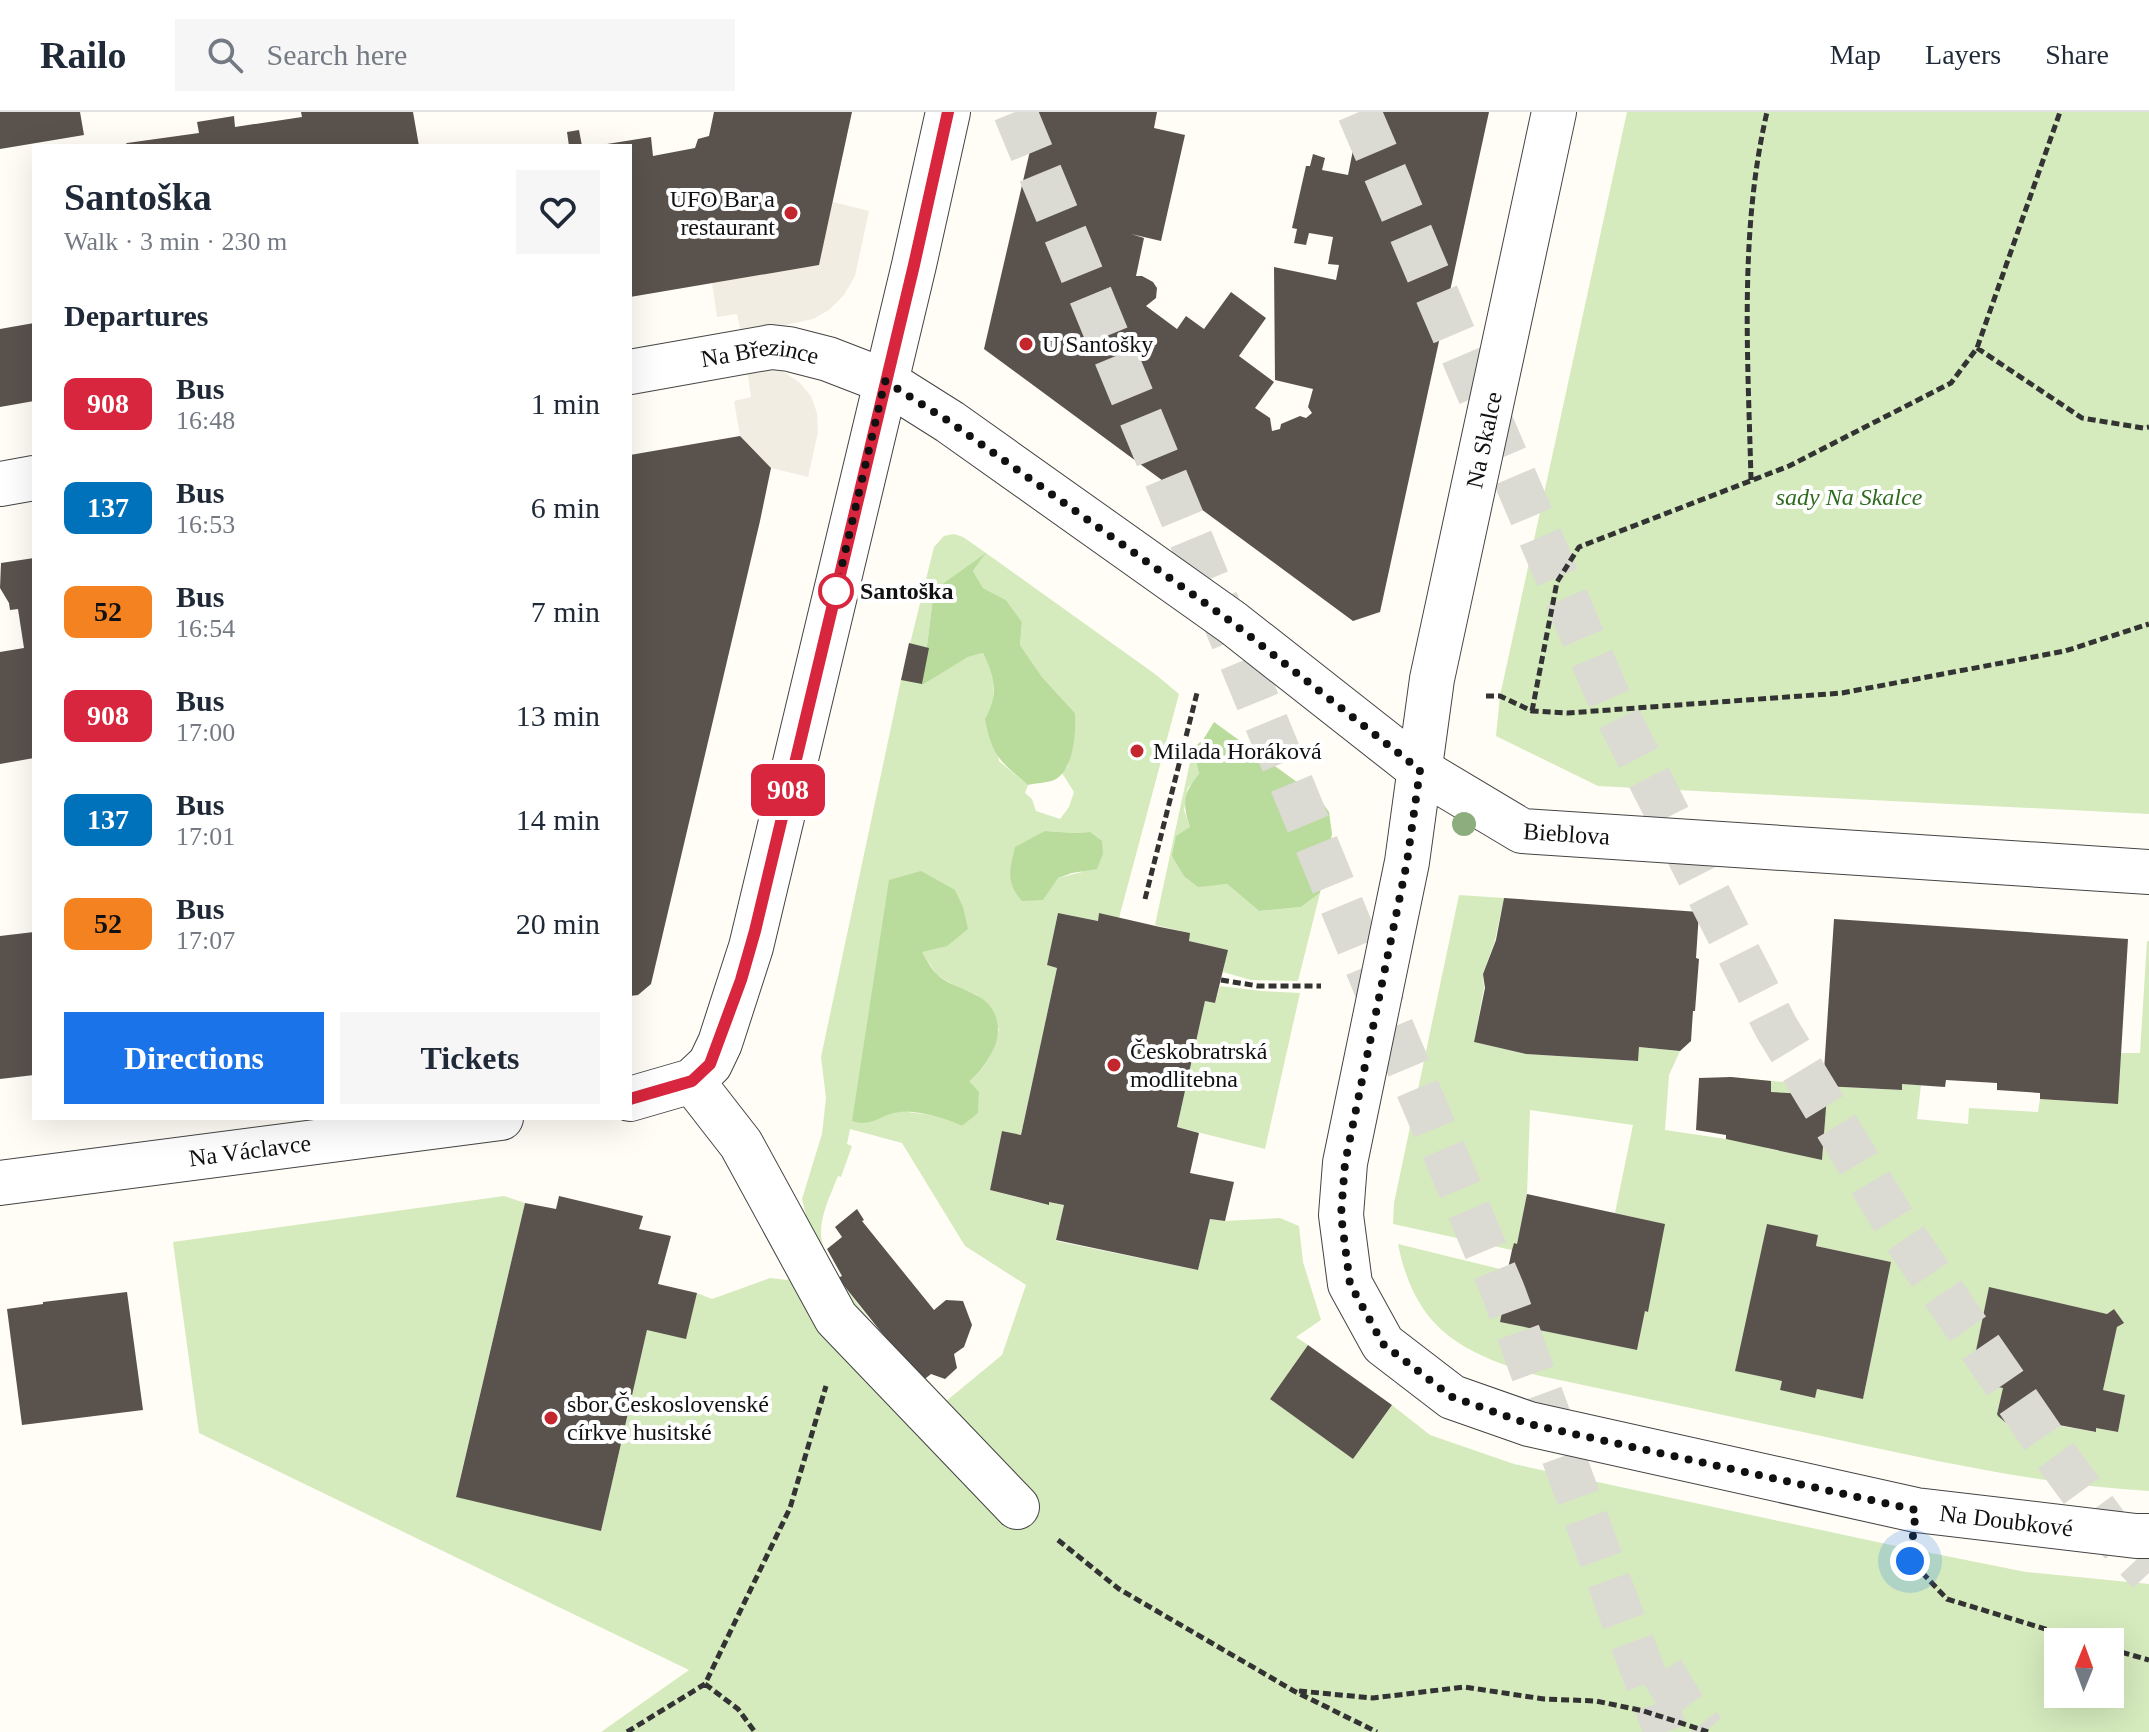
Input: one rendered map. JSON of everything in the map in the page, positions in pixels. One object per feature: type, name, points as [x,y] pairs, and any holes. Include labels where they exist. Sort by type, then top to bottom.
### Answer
[{"type":"street","points":[[632,1098],[692,1081],[710,1064],[741,980],[914,265],[948,112]]},
{"type":"street","name":"Na Skalce","points":[[1420,770],[1432,679],[1554,112]]},
{"type":"street","name":"Na Březince","points":[[632,372],[771,347],[828,359],[885,381]]},
{"type":"street","name":"Bieblova","points":[[885,381],[950,422],[1233,623],[1420,770],[1522,831],[2149,872]]},
{"type":"street","points":[[0,484],[32,478]]},
{"type":"street","name":"Na Doubkové","points":[[1420,770],[1407,862],[1345,1163],[1341,1215],[1350,1284],[1383,1344],[1452,1397],[1529,1424],[1916,1510],[2149,1536]]},
{"type":"street","points":[[692,1081],[741,1144],[836,1318],[1017,1507]]},
{"type":"street","name":"Na Václavce","points":[[0,1183],[486,1120]]},
{"type":"path","points":[[1751,480],[1747,289],[1757,156],[1767,112]]},
{"type":"path","points":[[1532,711],[1557,582],[1579,547],[1789,466],[1951,383],[1977,348],[2060,112]]},
{"type":"path","points":[[1977,348],[2082,418],[2149,427]]},
{"type":"path","points":[[1486,696],[1500,696],[1532,711],[1568,713],[1842,693],[2065,651],[2149,624]]},
{"type":"path","points":[[1145,899],[1197,693]]},
{"type":"path","points":[[1221,980],[1258,986],[1321,986]]},
{"type":"path","points":[[627,1732],[705,1684],[790,1508],[823,1395]]},
{"type":"path","points":[[1017,1507],[1119,1589],[1294,1691],[1377,1732]]},
{"type":"path","points":[[1916,1510],[1910,1561],[1947,1599],[2044,1629]]},
{"type":"path","points":[[2124,1653],[2149,1660]]},
{"type":"path","points":[[705,1684],[738,1709],[755,1732]]},
{"type":"path","points":[[1294,1691],[1373,1698],[1464,1687],[1544,1699],[1596,1701],[1644,1711],[1708,1732]]},
{"type":"green space","name":"sady Na Skalce","points":[[1627,112],[2149,112],[2149,814],[1598,786],[1496,736],[1500,696]]},
{"type":"green space","points":[[954,534],[963,537],[1179,694],[1119,918],[1099,913],[1098,921],[1058,913],[1047,965],[1057,968],[1021,1135],[1002,1131],[990,1190],[1048,1205],[1049,1202],[1064,1205],[1056,1241],[1198,1270],[1210,1219],[1280,1218],[1299,1226],[1303,1262],[1321,1320],[1296,1337],[1308,1345],[1270,1399],[1353,1459],[1392,1405],[1430,1435],[1514,1464],[2026,1572],[2149,1584],[2149,1732],[601,1732],[689,1670],[199,1433],[173,1242],[504,1196],[525,1203],[456,1496],[601,1531],[647,1330],[697,1293],[712,1299],[770,1278],[787,1280],[824,1252],[809,1228],[802,1199],[822,1134],[826,1098],[821,1057],[901,680],[934,547],[944,536]],"holes":[[[984,556],[973,571],[983,588],[1006,600],[1022,622],[1020,645],[1042,677],[1075,713],[1068,766],[1062,773],[1074,792],[1069,807],[1060,819],[1036,811],[1032,799],[1025,793],[1028,785],[999,761],[993,705],[994,675],[983,653],[968,657],[922,684],[934,590]],[[1045,831],[1090,832],[1082,872],[1058,878]],[[921,872],[921,951],[937,975],[977,995],[999,1029],[984,1065],[968,1081],[979,1093],[977,1113],[962,1126],[945,1117],[900,1111]],[[850,1129],[902,1143],[965,1246],[1026,1285],[1002,1355],[945,1402],[926,1378],[922,1381],[863,1311],[825,1251],[821,1235],[824,1212],[852,1146],[847,1144]]]},
{"type":"green space","points":[[986,553],[973,571],[983,588],[1006,600],[1022,622],[1020,645],[1042,677],[1075,713],[1070,760],[1061,775],[1051,781],[1028,785],[994,750],[985,719],[994,686],[983,653],[968,657],[922,685],[934,590]]},
{"type":"green space","points":[[1214,722],[1319,798],[1329,812],[1332,834],[1320,893],[1301,907],[1259,911],[1227,884],[1198,887],[1184,876],[1172,856],[1176,836],[1190,827],[1186,799],[1199,774],[1193,748],[1203,740]]},
{"type":"green space","points":[[1193,748],[1199,775],[1188,788],[1184,810],[1190,827],[1198,886],[1227,884],[1259,911],[1301,907],[1320,893],[1298,981],[1251,980],[1223,972],[1227,950],[1189,941],[1189,933],[1155,925]]},
{"type":"green space","points":[[1045,831],[1090,832],[1102,841],[1103,854],[1097,869],[1058,878],[1043,900],[1022,901],[1011,881],[1015,847]]},
{"type":"green space","points":[[921,871],[955,890],[968,929],[947,946],[922,952],[937,975],[989,1005],[998,1027],[996,1044],[982,1068],[969,1081],[979,1092],[978,1113],[962,1126],[932,1115],[907,1112],[859,1123],[852,1121],[889,880]]},
{"type":"green space","points":[[1459,895],[1504,898],[1495,940],[1483,974],[1484,988],[1474,1042],[1526,1054],[1637,1061],[1639,1047],[1680,1051],[1669,1075],[1665,1130],[1726,1139],[1731,1077],[1901,1090],[1902,1084],[1921,1085],[1917,1119],[1968,1124],[1969,1108],[2038,1112],[2040,1099],[2117,1104],[2121,1053],[2140,1053],[2149,941],[2149,1491],[2072,1484],[1958,1465],[1536,1375],[1484,1357],[1444,1332],[1416,1297],[1398,1244],[1508,1271],[1500,1322],[1637,1350],[1645,1311],[1648,1311],[1664,1224],[1615,1213],[1633,1125],[1530,1110],[1527,1194],[1517,1244],[1512,1250],[1393,1224],[1394,1203]],"holes":[[[1771,1093],[1827,1095],[1822,1160],[1766,1148]],[[1767,1225],[1818,1235],[1816,1246],[1891,1262],[1863,1399],[1817,1389],[1814,1398],[1780,1390],[1782,1381],[1736,1371]],[[1989,1288],[2107,1314],[2114,1309],[2123,1323],[2117,1327],[2103,1390],[2125,1395],[2118,1432],[2096,1428],[2095,1432],[2045,1423],[2023,1428],[2005,1422],[1997,1413],[2003,1388],[1981,1384],[1972,1370]]]},
{"type":"green space","points":[[1220,986],[1300,993],[1265,1149],[1177,1127],[1205,1001],[1215,1003]]},
{"type":"shaded area","points":[[833,202],[869,211],[855,276],[844,295],[829,310],[813,319],[741,333],[737,314],[717,317],[712,283],[818,265]]},
{"type":"shaded area","points":[[765,368],[784,372],[800,383],[811,396],[817,413],[818,432],[808,477],[771,468],[740,436],[734,401],[751,397],[747,370]]},
{"type":"building","points":[[0,112],[80,112],[84,135],[0,149]]},
{"type":"building","points":[[301,112],[413,112],[419,144],[126,144],[199,133],[197,122],[234,116],[235,127],[302,117]]},
{"type":"building","points":[[714,112],[852,112],[819,265],[632,297],[632,144],[607,144],[651,137],[653,156],[695,148],[698,139],[709,136]]},
{"type":"building","points":[[1039,112],[1157,112],[1154,128],[1185,135],[1161,241],[1131,234],[1144,238],[1136,276],[1153,282],[1157,288],[1156,298],[1146,306],[1177,329],[1186,316],[1204,329],[1231,292],[1266,318],[1239,356],[1274,382],[1255,408],[1270,418],[1272,431],[1280,429],[1281,424],[1300,416],[1306,418],[1312,413],[1308,407],[1313,389],[1275,380],[1274,267],[1336,280],[1339,265],[1328,264],[1333,237],[1309,233],[1306,245],[1294,243],[1297,229],[1292,228],[1306,166],[1310,166],[1313,154],[1325,158],[1322,170],[1348,175],[1353,150],[1363,152],[1366,142],[1359,141],[1366,112],[1489,112],[1380,612],[1353,621],[984,349]]},
{"type":"building","points":[[579,130],[582,144],[569,144],[567,132]]},
{"type":"building","points":[[32,323],[32,401],[0,407],[0,329]]},
{"type":"building","points":[[740,436],[771,468],[651,984],[638,995],[632,996],[632,580],[632,455]]},
{"type":"building","points":[[32,558],[32,758],[0,764],[0,652],[24,648],[18,609],[10,610],[0,588],[1,563]]},
{"type":"building","points":[[909,643],[929,648],[922,684],[901,680]]},
{"type":"building","points":[[1504,898],[1699,912],[1696,958],[1699,959],[1691,1041],[1680,1051],[1639,1047],[1638,1061],[1526,1054],[1474,1042],[1485,988],[1483,974],[1496,940]]},
{"type":"building","name":"Českobratrská modlitebna","points":[[1058,913],[1098,921],[1099,913],[1190,933],[1189,941],[1228,950],[1215,1003],[1205,1001],[1177,1127],[1199,1133],[1190,1173],[1234,1182],[1225,1221],[1210,1219],[1198,1270],[1056,1240],[1064,1205],[1049,1202],[1049,1205],[990,1190],[1002,1131],[1021,1135],[1057,968],[1047,965]]},
{"type":"building","points":[[1834,919],[2128,939],[2118,1104],[2040,1099],[2040,1093],[1997,1090],[1997,1083],[1946,1080],[1945,1087],[1902,1084],[1902,1090],[1823,1086]]},
{"type":"building","points":[[32,932],[32,1075],[0,1079],[0,936]]},
{"type":"building","points":[[1699,1078],[1771,1081],[1771,1092],[1827,1095],[1822,1160],[1696,1130]]},
{"type":"building","points":[[1527,1194],[1665,1224],[1648,1312],[1645,1311],[1637,1350],[1500,1322],[1509,1278],[1506,1278],[1514,1243],[1517,1244]]},
{"type":"building","name":"sbor Československé církve husitské","points":[[559,1196],[643,1216],[639,1229],[671,1236],[658,1284],[697,1293],[686,1339],[647,1330],[601,1531],[456,1497],[525,1203],[556,1209]]},
{"type":"building","points":[[857,1209],[862,1221],[934,1310],[946,1300],[963,1301],[972,1325],[964,1347],[954,1354],[957,1368],[945,1379],[931,1374],[921,1382],[838,1278],[842,1276],[827,1249],[842,1237],[835,1227]]},
{"type":"building","points":[[1767,1224],[1818,1235],[1816,1246],[1891,1262],[1863,1399],[1817,1389],[1815,1398],[1780,1390],[1782,1381],[1735,1371]]},
{"type":"building","points":[[1989,1287],[2107,1314],[2114,1309],[2124,1323],[2117,1327],[2103,1390],[2125,1395],[2118,1432],[2096,1428],[2096,1432],[2043,1422],[2043,1425],[2033,1428],[2023,1428],[1998,1416],[2003,1388],[1981,1384],[1972,1370]]},
{"type":"building","points":[[127,1292],[143,1410],[22,1425],[7,1309]]},
{"type":"building","points":[[1308,1345],[1392,1405],[1353,1459],[1270,1399]]},
{"type":"tunnel","points":[[1015,112],[1503,1291],[1666,1732]]},
{"type":"tunnel","points":[[1359,112],[1611,703],[1776,1027],[1897,1226],[2045,1441],[2116,1538],[2149,1573]]},
{"type":"tunnel","points":[[1662,1671],[1704,1732]]},
{"type":"bus line","name":"908","points":[[632,1098],[692,1081],[710,1064],[741,980],[914,265],[948,112]]},
{"type":"place","name":"UFO Bar a restaurant","points":[[791,213]]},
{"type":"place","name":"U Santošky","points":[[1026,344]]},
{"type":"place","name":"Santoška","points":[[836,591]]},
{"type":"place","name":"Milada Horáková","points":[[1137,751]]},
{"type":"place","name":"Českobratrská modlitebna","points":[[1114,1065]]},
{"type":"place","name":"sbor Československé církve husitské","points":[[551,1418]]},
{"type":"route","points":[[836,591],[885,381],[950,422],[1233,623],[1420,770],[1407,862],[1345,1163],[1341,1215],[1350,1284],[1383,1344],[1452,1397],[1529,1424],[1916,1510],[1910,1561]]}]
